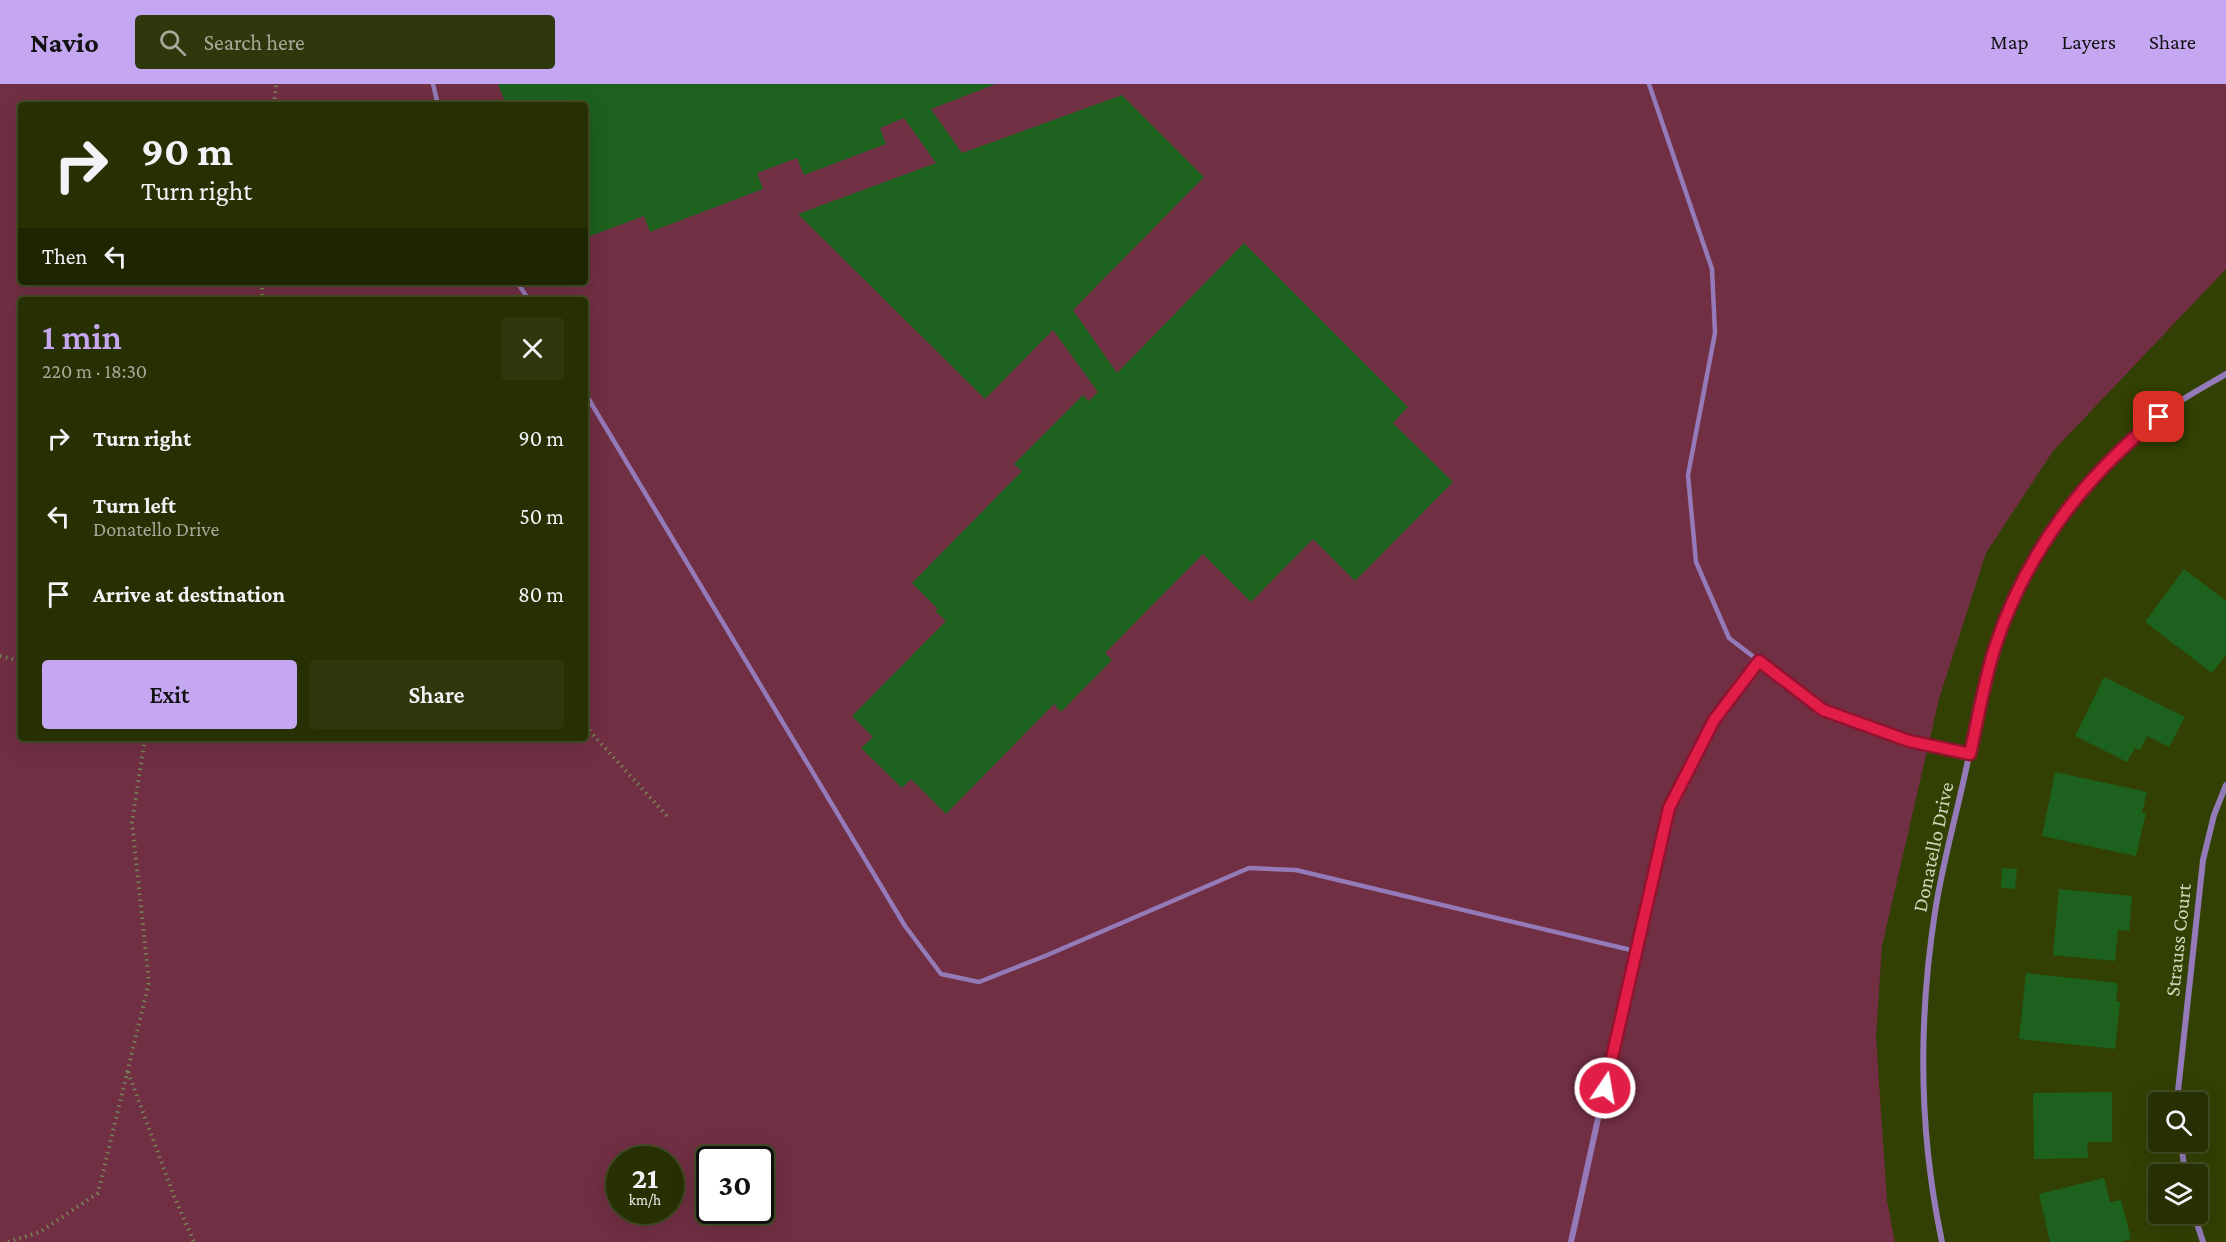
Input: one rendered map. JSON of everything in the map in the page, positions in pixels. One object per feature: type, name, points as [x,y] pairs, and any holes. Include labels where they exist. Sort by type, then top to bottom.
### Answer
[{"type":"street","name":"Donatello Drive","points":[[1942,1242],[1934,1203],[1924,1113],[1924,1011],[1935,911],[1995,648],[2015,595],[2047,537],[2082,489],[2127,443],[2175,404],[2226,374]]},
{"type":"street","name":"Strauss Court","points":[[2180,1092],[2203,860],[2214,815],[2226,785]]},
{"type":"street","points":[[1571,1242],[1624,1000]]},
{"type":"street","points":[[2197,1224],[2203,1242]]},
{"type":"lane","points":[[433,84],[437,102]]},
{"type":"lane","points":[[1649,84],[1712,269],[1715,333],[1688,476],[1696,562],[1729,638],[1823,710],[1909,741],[1970,754]]},
{"type":"lane","points":[[588,398],[905,926],[941,974],[979,982],[1249,868],[1296,870],[1635,951]]},
{"type":"lane","points":[[1624,1000],[1669,808],[1714,720],[1759,661]]},
{"type":"path","points":[[274,102],[276,84]]},
{"type":"path","points":[[0,656],[18,660]]},
{"type":"path","points":[[588,729],[667,816]]},
{"type":"path","points":[[8,1242],[40,1232],[98,1192],[149,982],[132,822],[144,741]]},
{"type":"path","points":[[127,1071],[174,1196],[194,1242]]},
{"type":"shaded area","points":[[0,84],[2226,84],[2226,269],[2053,451],[1986,553],[1939,699],[1882,946],[1876,1037],[1887,1201],[1895,1242],[0,1242]]},
{"type":"building","points":[[498,84],[996,84],[931,109],[962,153],[1122,95],[1204,177],[1073,310],[1117,373],[1244,243],[1408,407],[1393,423],[1453,482],[1355,581],[1313,539],[1251,602],[1203,554],[1105,653],[1112,660],[1061,712],[1054,704],[946,814],[911,779],[902,788],[861,748],[873,737],[852,716],[946,621],[935,611],[938,609],[912,583],[1022,471],[1014,464],[1083,395],[1089,401],[1098,392],[1053,330],[985,399],[798,214],[936,163],[904,118],[880,128],[886,144],[804,175],[797,158],[757,173],[763,189],[650,232],[644,216],[588,237],[588,102],[505,102]]},
{"type":"building","points":[[2184,569],[2226,601],[2226,655],[2212,673],[2145,622]]},
{"type":"building","points":[[2104,677],[2185,717],[2169,747],[2147,736],[2140,750],[2135,748],[2127,762],[2075,736]]},
{"type":"building","points":[[2055,772],[2147,792],[2142,813],[2146,813],[2136,856],[2042,836]]},
{"type":"building","points":[[2002,868],[2017,869],[2015,889],[2001,888]]},
{"type":"building","points":[[2059,889],[2132,896],[2129,931],[2118,930],[2115,961],[2053,955]]},
{"type":"building","points":[[2026,973],[2118,983],[2116,1001],[2120,1002],[2115,1049],[2019,1039]]},
{"type":"building","points":[[2112,1092],[2112,1142],[2087,1142],[2088,1158],[2034,1159],[2033,1093]]},
{"type":"building","points":[[2104,1178],[2110,1202],[2121,1200],[2131,1239],[2120,1242],[2050,1242],[2039,1194]]},
{"type":"route","points":[[1605,1088],[1669,808],[1714,720],[1759,661],[1823,710],[1909,741],[1970,754],[1995,648],[2015,595],[2047,537],[2082,489],[2127,443],[2159,417]]}]
